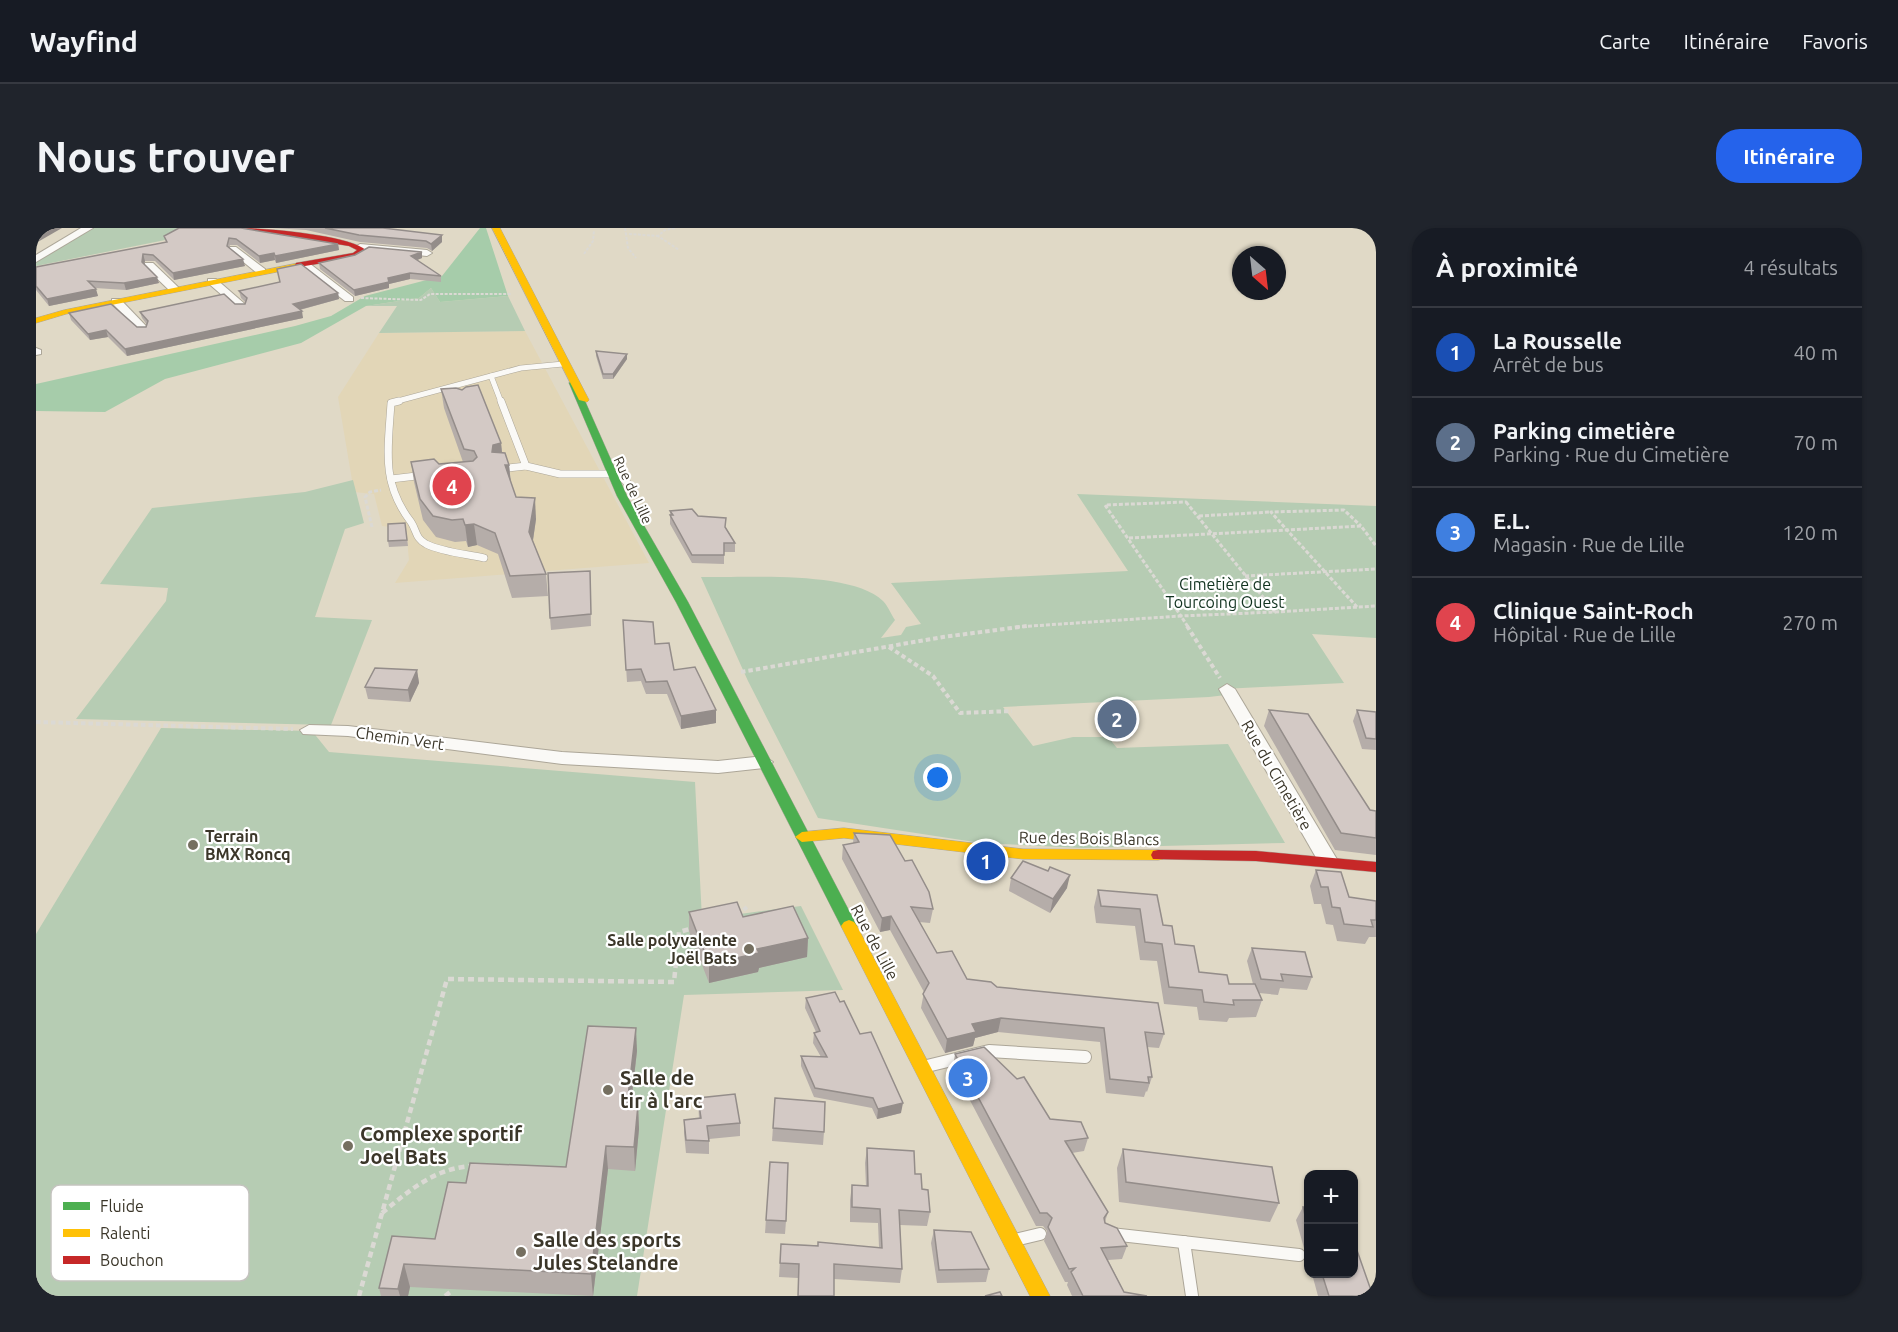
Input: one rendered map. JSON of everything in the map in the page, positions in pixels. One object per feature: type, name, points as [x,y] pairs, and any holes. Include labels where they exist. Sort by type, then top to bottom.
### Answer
[{"type":"main road","points":[[36,321],[64,312],[212,281],[358,254],[362,250],[242,228]]},
{"type":"main road","name":"Rue de Lille","points":[[496,228],[563,364],[605,433],[633,489],[667,562],[682,602]]},
{"type":"main road","name":"Rue de Lille","points":[[573,383],[591,432],[652,554],[682,602],[1040,1296]]},
{"type":"main road","name":"Rue des Bois Blancs","points":[[802,837],[844,833],[1023,854],[1236,855],[1328,861],[1376,867]]},
{"type":"street","points":[[36,259],[88,228]]},
{"type":"street","points":[[360,248],[427,253]]},
{"type":"street","points":[[233,249],[261,271]]},
{"type":"street","points":[[149,265],[174,289]]},
{"type":"street","points":[[304,265],[349,299]]},
{"type":"street","points":[[212,281],[242,307]]},
{"type":"street","points":[[116,301],[144,330]]},
{"type":"street","name":"Rue du Cimetière","points":[[1227,689],[1328,861]]},
{"type":"street","name":"Chemin Vert","points":[[309,730],[348,731],[482,750],[562,758],[718,767],[764,762]]},
{"type":"lane","points":[[484,558],[428,545],[417,538],[414,524],[398,507],[387,461],[391,403],[521,368],[563,364]]},
{"type":"lane","points":[[491,376],[526,466]]},
{"type":"lane","points":[[456,384],[460,394]]},
{"type":"lane","points":[[499,469],[526,466],[542,473],[562,476],[619,474],[623,482],[633,489]]},
{"type":"lane","points":[[391,479],[435,474]]},
{"type":"lane","points":[[921,1067],[989,1051],[1085,1056]]},
{"type":"lane","points":[[1108,1233],[1299,1256]]},
{"type":"lane","points":[[1011,1241],[1040,1234]]},
{"type":"lane","points":[[1184,1242],[1192,1296]]},
{"type":"path","points":[[625,228],[628,234],[628,248],[636,258]]},
{"type":"path","points":[[655,228],[663,232]]},
{"type":"path","points":[[658,236],[675,228]]},
{"type":"path","points":[[584,254],[593,241],[594,230]]},
{"type":"path","points":[[628,234],[658,236],[680,250]]},
{"type":"path","points":[[349,299],[421,300],[430,294],[528,294]]},
{"type":"path","points":[[372,527],[365,497],[374,491],[393,488]]},
{"type":"path","points":[[1227,689],[1181,616],[1105,505],[1186,502],[1275,612]]},
{"type":"path","points":[[1198,516],[1344,510],[1361,526],[1376,546]]},
{"type":"path","points":[[1271,512],[1357,607]]},
{"type":"path","points":[[1129,538],[1361,526]]},
{"type":"path","points":[[1244,576],[1376,569]]},
{"type":"path","points":[[720,676],[889,646],[1039,624],[1376,606]]},
{"type":"path","points":[[889,646],[896,655],[927,671],[947,689],[960,712],[1012,711]]},
{"type":"path","points":[[36,722],[309,730]]},
{"type":"path","points":[[728,918],[738,915],[748,906]]},
{"type":"path","points":[[359,1296],[447,979],[674,982],[679,932],[699,926]]},
{"type":"path","points":[[382,1214],[430,1175],[464,1166],[487,1167]]},
{"type":"path","points":[[445,1296],[453,1290]]},
{"type":"shaded area","points":[[525,331],[649,563],[395,583],[409,560],[406,529],[382,526],[374,494],[354,492],[338,397],[379,333]]},
{"type":"green space","points":[[93,228],[225,228],[36,266],[36,262]]},
{"type":"green space","points":[[480,228],[486,228],[508,296],[440,302],[431,288],[419,298],[366,306],[301,343],[165,379],[105,412],[36,411],[36,384],[295,326],[331,316],[365,296],[442,276]]},
{"type":"green space","points":[[431,288],[440,302],[508,296],[525,331],[379,333],[397,306],[366,306],[419,298]]},
{"type":"green space","points":[[353,480],[364,523],[345,529],[315,617],[372,620],[331,725],[76,719],[166,601],[168,588],[100,584],[152,508],[305,492]]},
{"type":"green space","name":"Cimetière de Tourcoing Ouest","points":[[1077,494],[1376,506],[1376,638],[1312,634],[1344,683],[1222,689],[1226,695],[1209,697],[1003,707],[1033,746],[1073,737],[1108,737],[1117,748],[1228,744],[1285,843],[1082,848],[981,843],[818,818],[748,681],[701,577],[796,578],[847,584],[868,591],[883,601],[888,608],[895,620],[881,638],[901,635],[906,627],[921,624],[891,583],[1128,571]]},
{"type":"green space","name":"Complexe sportif Joel Bats","points":[[161,728],[312,731],[329,752],[695,782],[702,919],[801,906],[843,990],[684,995],[637,1296],[36,1296],[36,934]]},
{"type":"building","points":[[36,228],[53,228],[36,237]]},
{"type":"building","points":[[179,228],[241,228],[338,244],[275,256],[274,253],[259,256],[236,239],[229,238],[227,246],[243,259],[173,273],[153,255],[143,254],[142,262],[157,277],[124,283],[88,281],[96,289],[47,299],[36,286],[36,267],[167,242],[164,236]]},
{"type":"building","points":[[325,228],[383,228],[442,235],[431,244],[426,241],[359,235]]},
{"type":"building","points":[[369,247],[422,252],[411,256],[441,276],[410,273],[388,278],[389,282],[354,290],[319,263],[355,255]]},
{"type":"building","points":[[301,264],[338,293],[293,304],[302,311],[125,349],[106,330],[88,334],[69,313],[111,304],[137,327],[146,327],[148,321],[140,312],[224,294],[235,304],[245,304],[247,298],[239,291],[280,282],[277,269]]},
{"type":"building","points":[[596,351],[627,354],[613,374],[603,374]]},
{"type":"building","points":[[478,385],[501,443],[493,445],[492,452],[505,453],[509,465],[505,465],[516,497],[535,498],[529,532],[546,574],[510,576],[495,533],[474,524],[465,525],[463,519],[452,520],[433,516],[420,499],[411,462],[434,459],[439,464],[473,461],[477,457],[474,451],[464,449],[441,389],[462,390]]},
{"type":"building","points":[[692,509],[698,516],[726,518],[725,527],[735,543],[724,543],[724,555],[692,555],[670,511]]},
{"type":"building","points":[[405,523],[407,540],[388,541],[388,524]]},
{"type":"building","points":[[590,571],[591,614],[550,618],[548,573]]},
{"type":"building","points":[[623,620],[653,622],[655,644],[669,643],[674,670],[695,667],[716,710],[681,716],[667,681],[646,682],[641,669],[626,670]]},
{"type":"building","points":[[375,668],[417,670],[408,690],[365,687]]},
{"type":"building","points":[[1269,710],[1308,714],[1370,810],[1376,811],[1376,838],[1341,833]]},
{"type":"building","points":[[1357,710],[1376,712],[1376,739],[1366,738]]},
{"type":"building","points":[[854,833],[890,835],[905,861],[912,860],[929,892],[933,909],[911,907],[937,953],[952,951],[967,979],[991,982],[997,987],[1158,1003],[1164,1034],[1145,1032],[1152,1077],[1148,1077],[1149,1083],[1110,1079],[1104,1028],[1001,1018],[972,1024],[976,1032],[947,1039],[923,994],[929,983],[891,916],[882,918],[843,845],[859,842]]},
{"type":"building","points":[[1023,861],[1048,871],[1050,867],[1070,875],[1053,899],[1011,878]]},
{"type":"building","points":[[1316,870],[1341,872],[1349,897],[1376,901],[1376,920],[1371,920],[1373,927],[1344,924],[1340,908],[1332,907],[1328,887],[1321,887]]},
{"type":"building","points":[[1098,890],[1157,895],[1163,925],[1172,926],[1175,944],[1194,946],[1199,972],[1227,975],[1229,984],[1255,984],[1262,1000],[1233,1000],[1234,1005],[1204,1002],[1202,990],[1169,987],[1162,944],[1145,942],[1140,909],[1101,906]]},
{"type":"building","points":[[737,902],[743,917],[793,906],[808,938],[757,949],[759,953],[709,964],[689,912]]},
{"type":"building","points":[[1252,948],[1305,952],[1312,977],[1281,974],[1283,981],[1261,979]]},
{"type":"building","points":[[835,992],[840,1002],[844,1001],[860,1034],[871,1032],[903,1103],[878,1109],[873,1098],[815,1088],[801,1056],[827,1057],[814,1033],[820,1031],[806,998]]},
{"type":"building","points":[[588,1026],[636,1028],[627,1105],[638,1105],[634,1147],[606,1146],[591,1274],[404,1264],[398,1289],[379,1288],[392,1236],[435,1239],[448,1182],[466,1183],[470,1163],[566,1167]]},
{"type":"building","points":[[984,1047],[1017,1079],[1024,1077],[1050,1119],[1081,1122],[1088,1138],[1065,1141],[1108,1212],[1104,1218],[1105,1223],[1117,1228],[1127,1246],[1101,1248],[1124,1292],[1147,1296],[1083,1296],[1071,1272],[1075,1268],[1069,1269],[1048,1227],[1052,1218],[1047,1213],[1040,1213],[955,1054]]},
{"type":"building","points":[[735,1094],[740,1123],[707,1126],[709,1141],[686,1140],[684,1120],[701,1118],[698,1098]]},
{"type":"building","points":[[775,1098],[825,1102],[824,1132],[773,1128]]},
{"type":"building","points":[[867,1148],[914,1151],[915,1174],[921,1174],[922,1189],[928,1190],[930,1212],[899,1210],[902,1269],[834,1264],[834,1296],[798,1296],[799,1264],[780,1263],[781,1244],[818,1246],[818,1242],[882,1248],[880,1209],[852,1207],[852,1185],[868,1186]]},
{"type":"building","points":[[1123,1149],[1272,1167],[1279,1203],[1126,1182]]},
{"type":"building","points":[[770,1162],[788,1163],[786,1221],[766,1220]]},
{"type":"building","points":[[934,1230],[971,1232],[989,1269],[939,1270]]},
{"type":"building","points":[[1358,1253],[1373,1296],[1329,1296],[1323,1278],[1358,1278]]},
{"type":"building","points":[[1000,1292],[1002,1296],[985,1296]]},
{"type":"traffic: fast","points":[[573,383],[622,496],[682,602],[849,926]]},
{"type":"traffic: slow","points":[[496,228],[584,400]]},
{"type":"traffic: slow","points":[[36,321],[64,312],[299,265]]},
{"type":"traffic: slow","points":[[802,837],[844,833],[1023,854],[1158,855]]},
{"type":"traffic: slow","points":[[849,926],[1040,1296]]},
{"type":"traffic: jam","points":[[242,228],[351,244],[362,250],[355,255],[299,265]]},
{"type":"traffic: jam","points":[[1158,855],[1256,856],[1376,867]]},
{"type":"place","name":"Clinique Saint-Roch","points":[[452,486]]},
{"type":"place","name":"Parking cimetière","points":[[1117,719]]},
{"type":"place","name":"Terrain BMX Roncq","points":[[193,845]]},
{"type":"place","name":"La Rousselle","points":[[986,861]]},
{"type":"place","name":"Salle polyvalente Joël Bats","points":[[749,949]]},
{"type":"place","name":"E.L.","points":[[968,1078]]},
{"type":"place","name":"Salle de tir à l'arc","points":[[608,1090]]},
{"type":"place","name":"Complexe sportif Joel Bats","points":[[348,1146]]},
{"type":"place","name":"Salle des sports Jules Stelandre","points":[[521,1252]]}]
